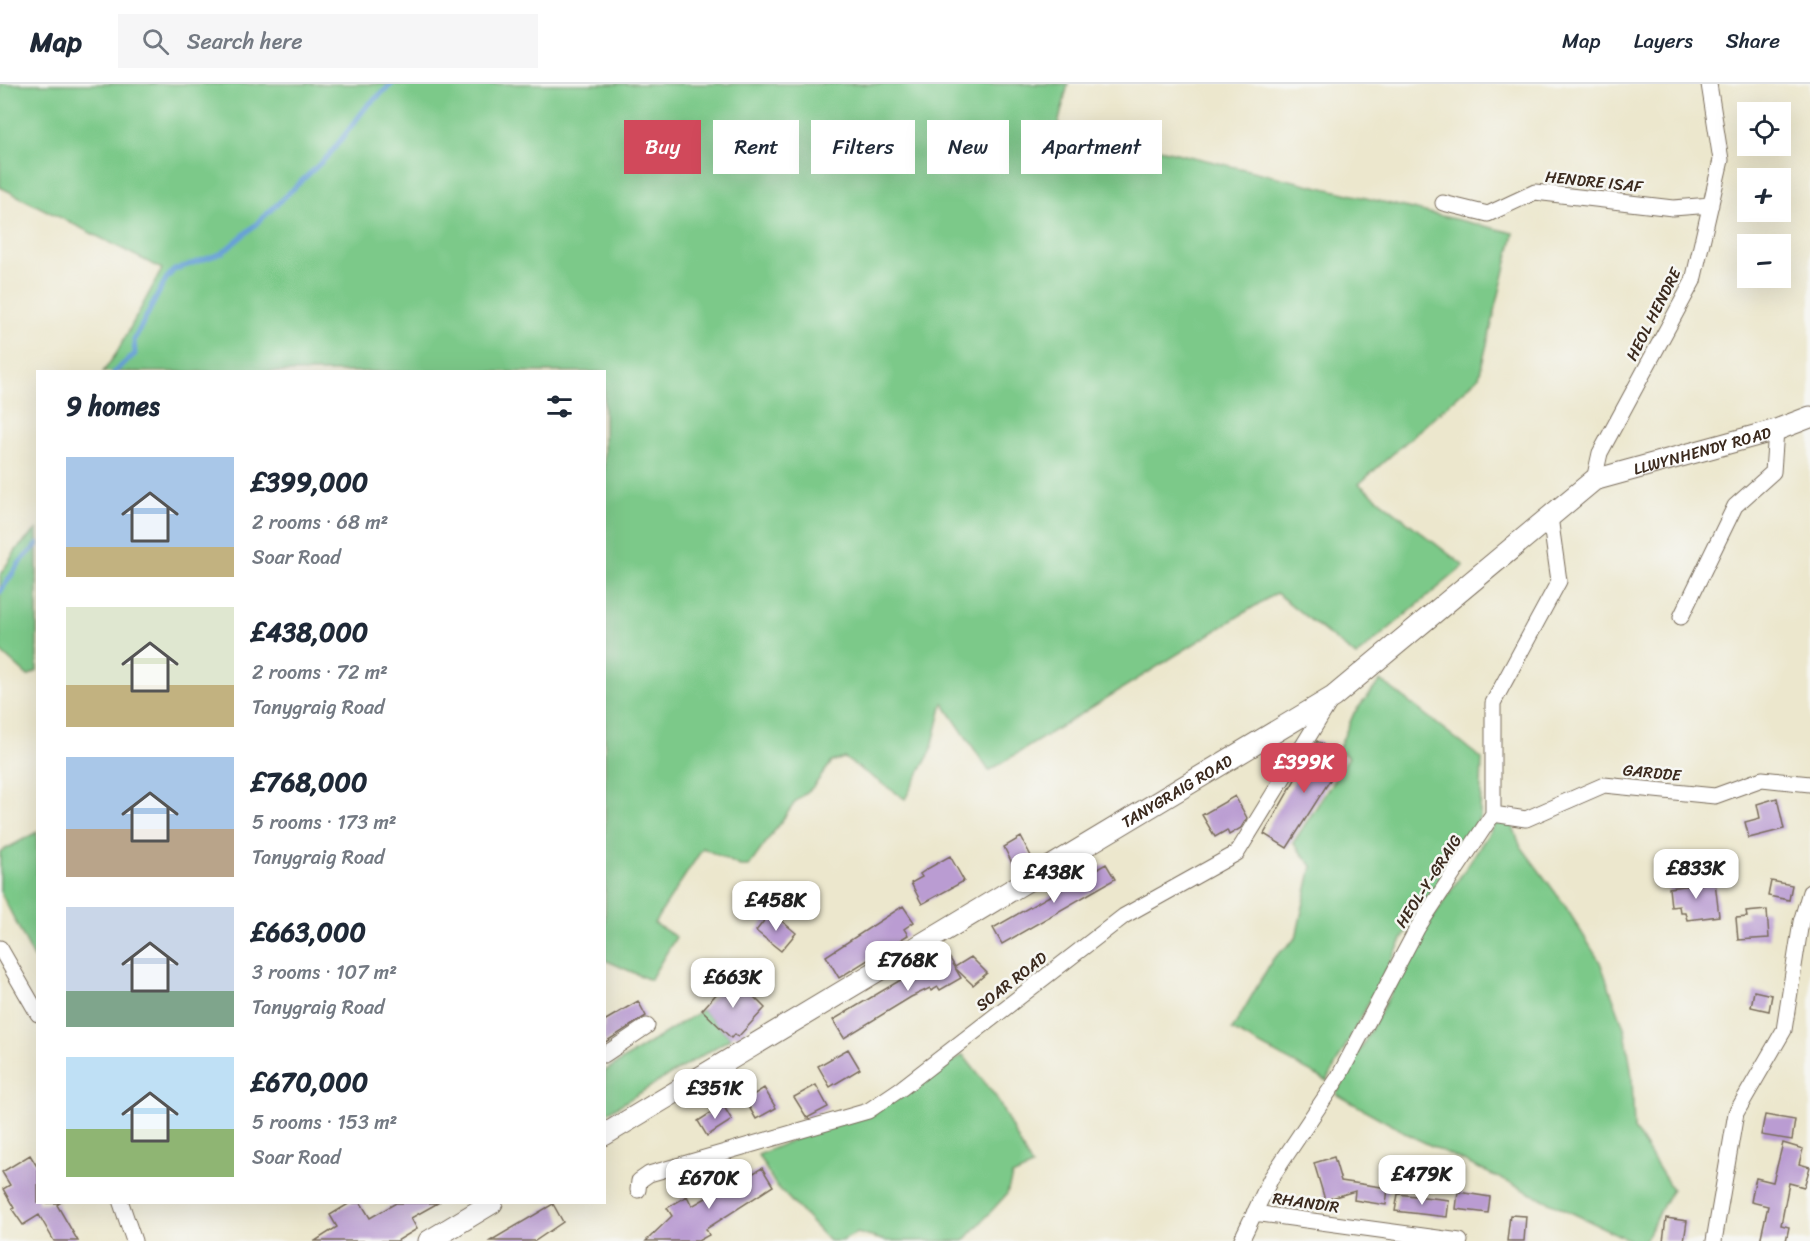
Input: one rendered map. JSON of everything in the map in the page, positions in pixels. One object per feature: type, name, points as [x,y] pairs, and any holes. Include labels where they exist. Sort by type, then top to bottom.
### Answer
[{"type":"main road","name":"LLWYNHENDY ROAD","points":[[1594,480],[1776,430],[1810,417]]},
{"type":"main road","name":"TANYGRAIG ROAD","points":[[606,1134],[1333,697],[1594,480]]},
{"type":"main road","points":[[429,1241],[490,1204]]},
{"type":"street","name":"HEOL HENDRE","points":[[1594,480],[1600,453],[1693,281],[1720,160],[1709,84]]},
{"type":"street","name":"HENDRE ISAF","points":[[1443,203],[1488,214],[1535,192],[1673,208],[1711,205]]},
{"type":"street","points":[[1681,617],[1735,506],[1773,472],[1776,430]]},
{"type":"street","points":[[1493,814],[1493,704],[1559,581],[1550,517]]},
{"type":"street","name":"SOAR ROAD","points":[[638,1190],[639,1181],[649,1174],[868,1111],[902,1088],[1124,916],[1237,853],[1333,697]]},
{"type":"street","name":"GARDDE","points":[[1493,814],[1526,819],[1604,785],[1715,796],[1762,778],[1810,784]]},
{"type":"street","name":"HEOL-Y-GRAIG","points":[[1240,1241],[1292,1144],[1338,1078],[1418,927],[1493,814]]},
{"type":"street","points":[[1714,1241],[1736,1113],[1784,1030],[1801,922],[1810,892]]},
{"type":"street","points":[[0,948],[36,1011]]},
{"type":"street","points":[[606,1054],[647,1026]]},
{"type":"street","points":[[121,1204],[134,1241]]},
{"type":"street","name":"RHANDIR","points":[[1254,1213],[1461,1241]]},
{"type":"green space","points":[[0,84],[1068,84],[1059,120],[1021,120],[1021,174],[1162,174],[1162,150],[1514,233],[1479,377],[1359,484],[1464,566],[1356,656],[1276,593],[989,771],[943,703],[931,751],[905,799],[844,758],[832,762],[813,787],[796,801],[749,866],[740,866],[703,848],[654,923],[676,937],[650,980],[606,960],[606,370],[104,370],[116,354],[162,269],[0,187]]},
{"type":"green space","points":[[36,530],[36,672],[28,676],[0,651],[0,575],[17,549]]},
{"type":"green space","points":[[1381,680],[1482,759],[1480,817],[1409,927],[1327,1081],[1232,1030],[1273,959],[1296,938],[1312,866],[1293,843],[1349,757],[1338,750],[1354,713]]},
{"type":"green space","points":[[1497,821],[1511,821],[1520,845],[1564,904],[1600,962],[1625,1030],[1632,1076],[1634,1129],[1672,1189],[1644,1241],[1631,1241],[1415,1138],[1336,1094],[1425,930]]},
{"type":"green space","points":[[36,833],[36,962],[0,891],[0,852]]},
{"type":"green space","points":[[702,1010],[731,1038],[606,1113],[606,1070]]},
{"type":"green space","points":[[963,1055],[996,1097],[1032,1167],[1012,1176],[1007,1194],[964,1241],[886,1241],[857,1233],[841,1241],[829,1241],[775,1184],[758,1155],[913,1087]]},
{"type":"building","points":[[1317,741],[1344,758],[1287,848],[1264,834]]},
{"type":"building","points":[[1235,796],[1247,818],[1241,828],[1229,835],[1227,830],[1215,837],[1202,815]]},
{"type":"building","points":[[1777,798],[1784,829],[1749,838],[1745,822],[1760,818],[1757,804]]},
{"type":"building","points":[[1021,837],[1034,862],[1016,871],[1004,847]]},
{"type":"building","points":[[950,856],[964,881],[922,904],[911,883],[922,877],[920,874]]},
{"type":"building","points":[[1106,864],[1115,879],[1002,944],[993,928]]},
{"type":"building","points":[[1771,881],[1792,885],[1789,900],[1768,896]]},
{"type":"building","points":[[1715,882],[1719,916],[1687,920],[1685,912],[1680,912],[1679,906],[1671,907],[1669,888]]},
{"type":"building","points":[[903,906],[914,922],[904,929],[908,935],[839,978],[826,956]]},
{"type":"building","points":[[1767,910],[1769,938],[1738,940],[1736,918],[1747,917],[1746,912]]},
{"type":"building","points":[[771,912],[796,933],[781,951],[756,931]]},
{"type":"building","points":[[949,957],[955,967],[971,957],[987,973],[973,985],[955,968],[961,978],[940,990],[938,987],[931,991],[930,988],[911,997],[844,1038],[833,1020],[936,959],[939,963]]},
{"type":"building","points":[[728,981],[738,990],[743,986],[765,1008],[738,1037],[735,1034],[731,1038],[702,1010]]},
{"type":"building","points":[[1754,991],[1772,995],[1769,1011],[1751,1007]]},
{"type":"building","points":[[638,1001],[646,1016],[606,1042],[606,1020]]},
{"type":"building","points":[[848,1049],[860,1069],[830,1087],[818,1066]]},
{"type":"building","points":[[816,1085],[828,1107],[807,1118],[794,1097]]},
{"type":"building","points":[[764,1088],[776,1108],[756,1119],[745,1100]]},
{"type":"building","points":[[723,1105],[732,1120],[707,1136],[698,1121]]},
{"type":"building","points":[[1765,1115],[1795,1120],[1792,1140],[1761,1135]]},
{"type":"building","points":[[1783,1143],[1803,1149],[1799,1164],[1810,1167],[1804,1187],[1789,1183],[1781,1225],[1789,1227],[1786,1241],[1760,1241],[1768,1206],[1751,1202],[1754,1186],[1756,1178],[1773,1182]]},
{"type":"building","points":[[30,1155],[36,1165],[36,1204],[58,1204],[78,1241],[54,1241],[39,1215],[23,1225],[12,1209],[14,1208],[3,1189],[10,1185],[2,1172]]},
{"type":"building","points":[[1334,1157],[1341,1181],[1388,1188],[1386,1205],[1354,1200],[1355,1191],[1325,1200],[1314,1163]]},
{"type":"building","points":[[762,1168],[773,1186],[706,1229],[709,1235],[698,1241],[646,1241],[672,1216],[667,1208],[687,1196],[692,1206]]},
{"type":"building","points":[[1458,1192],[1490,1197],[1488,1213],[1456,1209]]},
{"type":"building","points":[[1398,1194],[1449,1200],[1447,1217],[1395,1211]]},
{"type":"building","points":[[348,1204],[362,1204],[370,1218],[394,1204],[436,1204],[411,1218],[417,1229],[397,1241],[315,1241],[337,1227],[330,1215]]},
{"type":"building","points":[[553,1204],[563,1222],[535,1241],[490,1241]]},
{"type":"building","points":[[1510,1215],[1526,1216],[1524,1241],[1507,1241]]},
{"type":"building","points":[[1666,1218],[1687,1221],[1684,1241],[1663,1241]]},
{"type":"waterway","points":[[116,370],[135,354],[134,340],[166,279],[174,270],[222,253],[254,226],[329,155],[367,106],[392,84]]},
{"type":"waterway","points":[[0,592],[21,561],[36,546]]}]
